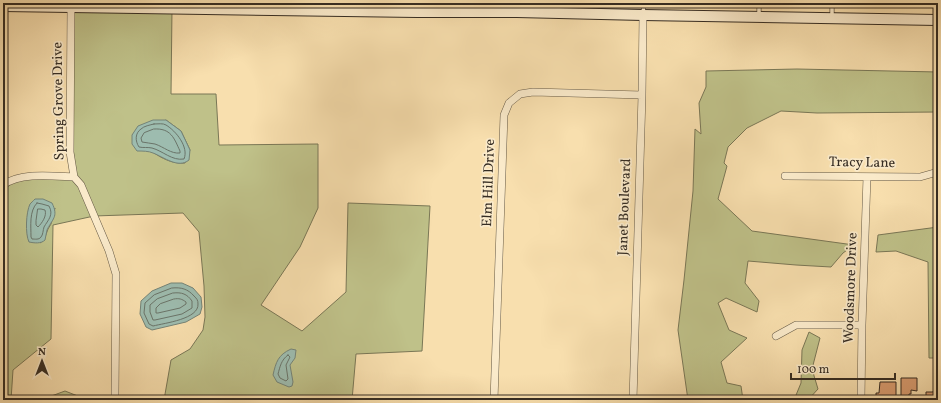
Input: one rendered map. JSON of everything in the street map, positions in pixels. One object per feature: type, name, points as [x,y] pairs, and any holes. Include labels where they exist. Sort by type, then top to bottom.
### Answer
[{"type":"main road","points":[[3,6],[517,8],[643,16],[938,20]]},
{"type":"street","name":"Spring Grove Drive","points":[[71,7],[70,152],[74,176],[81,185],[109,251],[116,274],[114,400]]},
{"type":"street","name":"Janet Boulevard","points":[[633,400],[643,16]]},
{"type":"street","name":"Elm Hill Drive","points":[[494,400],[504,115],[509,103],[520,94],[533,92],[642,95]]},
{"type":"street","name":"Tracy Lane","points":[[785,176],[920,177],[938,171]]},
{"type":"street","points":[[3,185],[8,181],[28,176],[74,176]]},
{"type":"street","name":"Woodsmore Drive","points":[[861,400],[867,176]]},
{"type":"street","points":[[776,336],[796,325],[862,325]]},
{"type":"lane","points":[[643,16],[644,3]]},
{"type":"lane","points":[[759,3],[759,17]]},
{"type":"lane","points":[[832,3],[832,18]]},
{"type":"green space","points":[[163,3],[234,3],[234,10],[172,9],[171,94],[216,94],[219,145],[318,144],[318,208],[300,247],[261,305],[302,331],[346,292],[348,203],[430,206],[422,351],[356,354],[352,400],[164,400],[171,360],[190,349],[203,330],[205,317],[199,232],[183,213],[94,216],[53,225],[51,339],[13,370],[11,400],[3,400],[3,256],[7,245],[7,234],[3,228],[3,185],[8,181],[74,176],[70,152],[73,11],[163,9]],"holes":[[[166,120],[181,131],[190,150],[185,163],[170,161],[157,155],[132,135]],[[55,208],[51,224],[44,240],[40,243]]]},
{"type":"green space","points":[[797,69],[938,72],[938,112],[817,113],[781,111],[747,128],[728,147],[724,163],[727,166],[718,199],[752,231],[854,245],[843,253],[831,267],[748,261],[745,283],[759,301],[757,312],[726,298],[718,303],[729,330],[747,338],[721,362],[727,383],[741,386],[743,400],[688,400],[678,330],[693,191],[695,129],[701,134],[699,103],[706,87],[706,71]]},
{"type":"green space","points":[[938,227],[938,358],[929,358],[928,262],[896,251],[876,252],[878,235]]},
{"type":"green space","points":[[809,332],[820,338],[812,369],[818,389],[808,400],[794,400],[801,383],[802,350]]},
{"type":"green space","points":[[65,391],[88,400],[76,400],[71,398],[65,400],[24,400],[46,398]]},
{"type":"water","points":[[153,120],[166,120],[181,131],[190,150],[189,160],[176,163],[151,152],[137,151],[132,144],[132,135],[138,126]]},
{"type":"water","points":[[35,199],[43,199],[52,203],[55,212],[54,218],[47,230],[45,240],[37,243],[29,242],[27,229],[27,217],[30,204]]},
{"type":"water","points":[[3,228],[7,234],[7,245],[3,256]]},
{"type":"water","points":[[171,283],[182,283],[193,288],[201,297],[202,307],[200,314],[186,322],[152,330],[146,327],[140,314],[141,301],[152,291]]},
{"type":"water","points":[[291,349],[296,350],[295,358],[290,365],[293,382],[292,386],[289,387],[277,382],[273,375],[275,366],[280,356]]},
{"type":"building","points":[[901,378],[917,378],[917,391],[911,390],[909,400],[901,400]]},
{"type":"building","points":[[880,382],[896,382],[896,396],[885,396],[885,400],[876,400],[876,393],[879,393]]},
{"type":"building","points":[[934,389],[938,389],[938,399],[926,400],[926,392],[933,392]]}]
